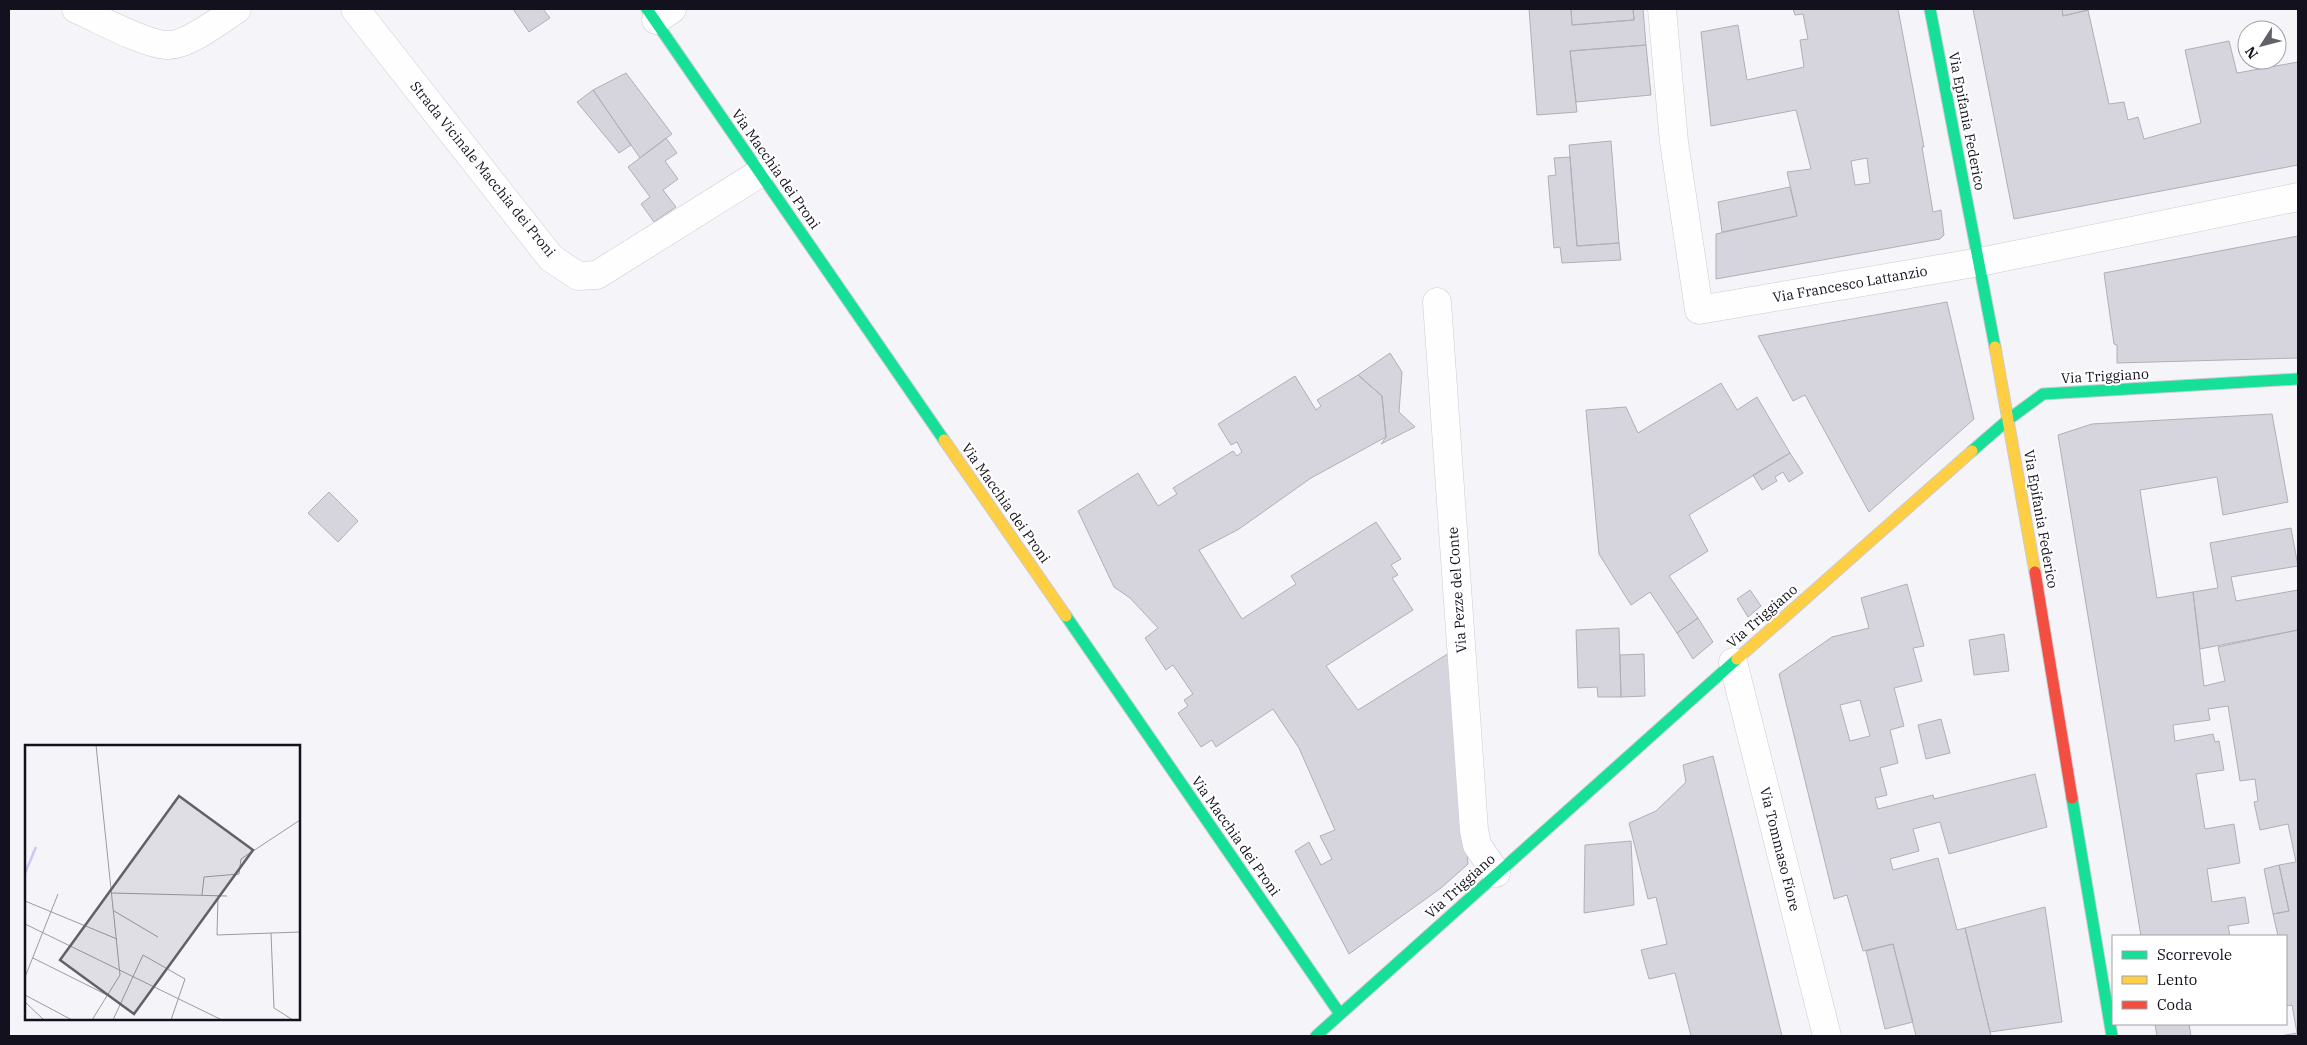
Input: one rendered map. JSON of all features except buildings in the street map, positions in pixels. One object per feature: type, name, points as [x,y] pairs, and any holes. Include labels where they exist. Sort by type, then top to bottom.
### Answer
[{"type":"street","points":[[76,9],[139,37],[166,46],[187,40],[237,9]]},
{"type":"street","name":"Strada Vicinale Macchia dei Proni","points":[[355,9],[551,258],[578,276],[597,274],[760,173]]},
{"type":"street","name":"Via Francesco Lattanzio","points":[[1662,9],[1674,142],[1699,310],[1980,262],[2298,197]]},
{"type":"street","name":"Via Epifania Federico","points":[[1930,9],[1980,262],[2008,419],[2112,1036]]},
{"type":"street","name":"Via Macchia dei Proni","points":[[658,13],[760,173],[1340,1014]]},
{"type":"street","name":"Via Pezze del Conte","points":[[1437,302],[1474,830],[1477,845],[1496,873]]},
{"type":"street","name":"Via Triggiano","points":[[1316,1036],[1496,873],[2008,419],[2043,394],[2298,379]]},
{"type":"street","name":"Via Tommaso Fiore","points":[[1733,662],[1827,1036]]},
{"type":"traffic: fast","points":[[647,9],[944,440]]},
{"type":"traffic: fast","points":[[1930,9],[1995,347]]},
{"type":"traffic: fast","points":[[1972,451],[2009,419],[2043,394],[2298,379]]},
{"type":"traffic: fast","points":[[1066,616],[1340,1014]]},
{"type":"traffic: fast","points":[[1316,1036],[1737,659]]},
{"type":"traffic: fast","points":[[2072,798],[2112,1036]]},
{"type":"traffic: slow","points":[[1995,347],[2035,572]]},
{"type":"traffic: slow","points":[[944,440],[1066,616]]},
{"type":"traffic: slow","points":[[1737,659],[1972,451]]},
{"type":"traffic: jam","points":[[2035,572],[2072,798]]}]
